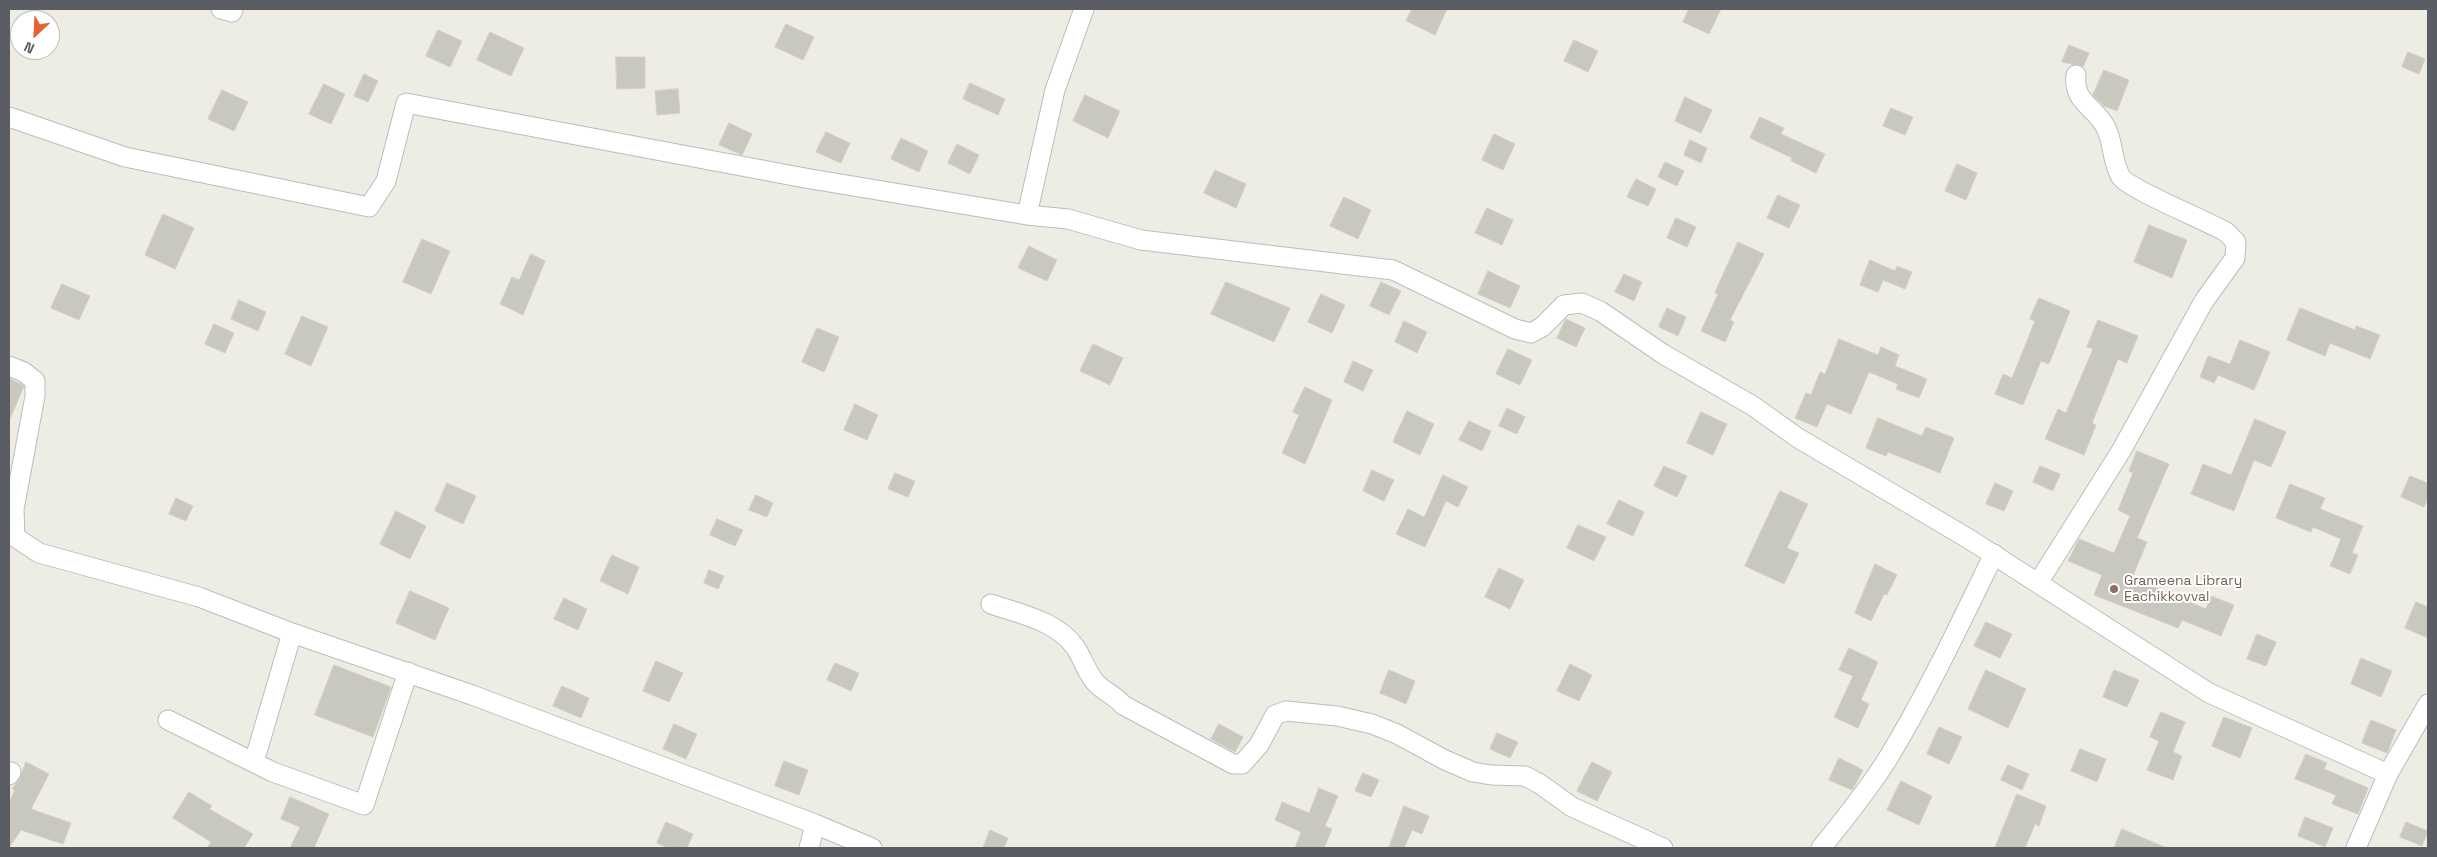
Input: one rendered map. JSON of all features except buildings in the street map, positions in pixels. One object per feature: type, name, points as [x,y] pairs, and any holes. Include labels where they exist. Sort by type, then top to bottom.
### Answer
[{"type":"street","points":[[221,9],[232,12],[233,9]]},
{"type":"street","points":[[1027,215],[1055,90],[1084,9]]},
{"type":"street","points":[[2038,583],[2121,451],[2204,301],[2235,258],[2236,242],[2226,232],[2146,193],[2122,179],[2114,161],[2109,136],[2104,125],[2083,102],[2075,87],[2076,75]]},
{"type":"street","points":[[9,117],[125,157],[368,207],[386,181],[406,103],[805,178],[1027,215],[1068,219],[1141,240],[1393,270],[1515,329],[1531,333],[1542,327],[1564,305],[1582,303],[1600,311],[1663,354],[1753,406],[1798,438],[1994,554],[2209,694],[2388,774]]},
{"type":"street","points":[[9,366],[24,372],[35,381],[35,396],[14,509],[15,537],[39,553],[199,597],[292,633],[408,672],[815,824],[872,848]]},
{"type":"street","points":[[1821,848],[1857,805],[1887,760],[1928,686],[1994,554]]},
{"type":"street","points":[[991,604],[1044,623],[1063,632],[1075,646],[1096,683],[1116,697],[1123,705],[1233,764],[1242,764],[1250,757],[1275,715],[1286,710],[1337,716],[1372,724],[1397,734],[1445,760],[1473,772],[1491,776],[1525,776],[1540,784],[1572,808],[1663,848]]},
{"type":"street","points":[[254,762],[292,633]]},
{"type":"street","points":[[168,720],[273,772],[364,805],[408,672]]},
{"type":"street","points":[[2356,848],[2388,774],[2428,704]]},
{"type":"street","points":[[809,848],[815,824]]},
{"type":"place","name":"Grameena Library Eachikkovval","points":[[2114,589]]}]
